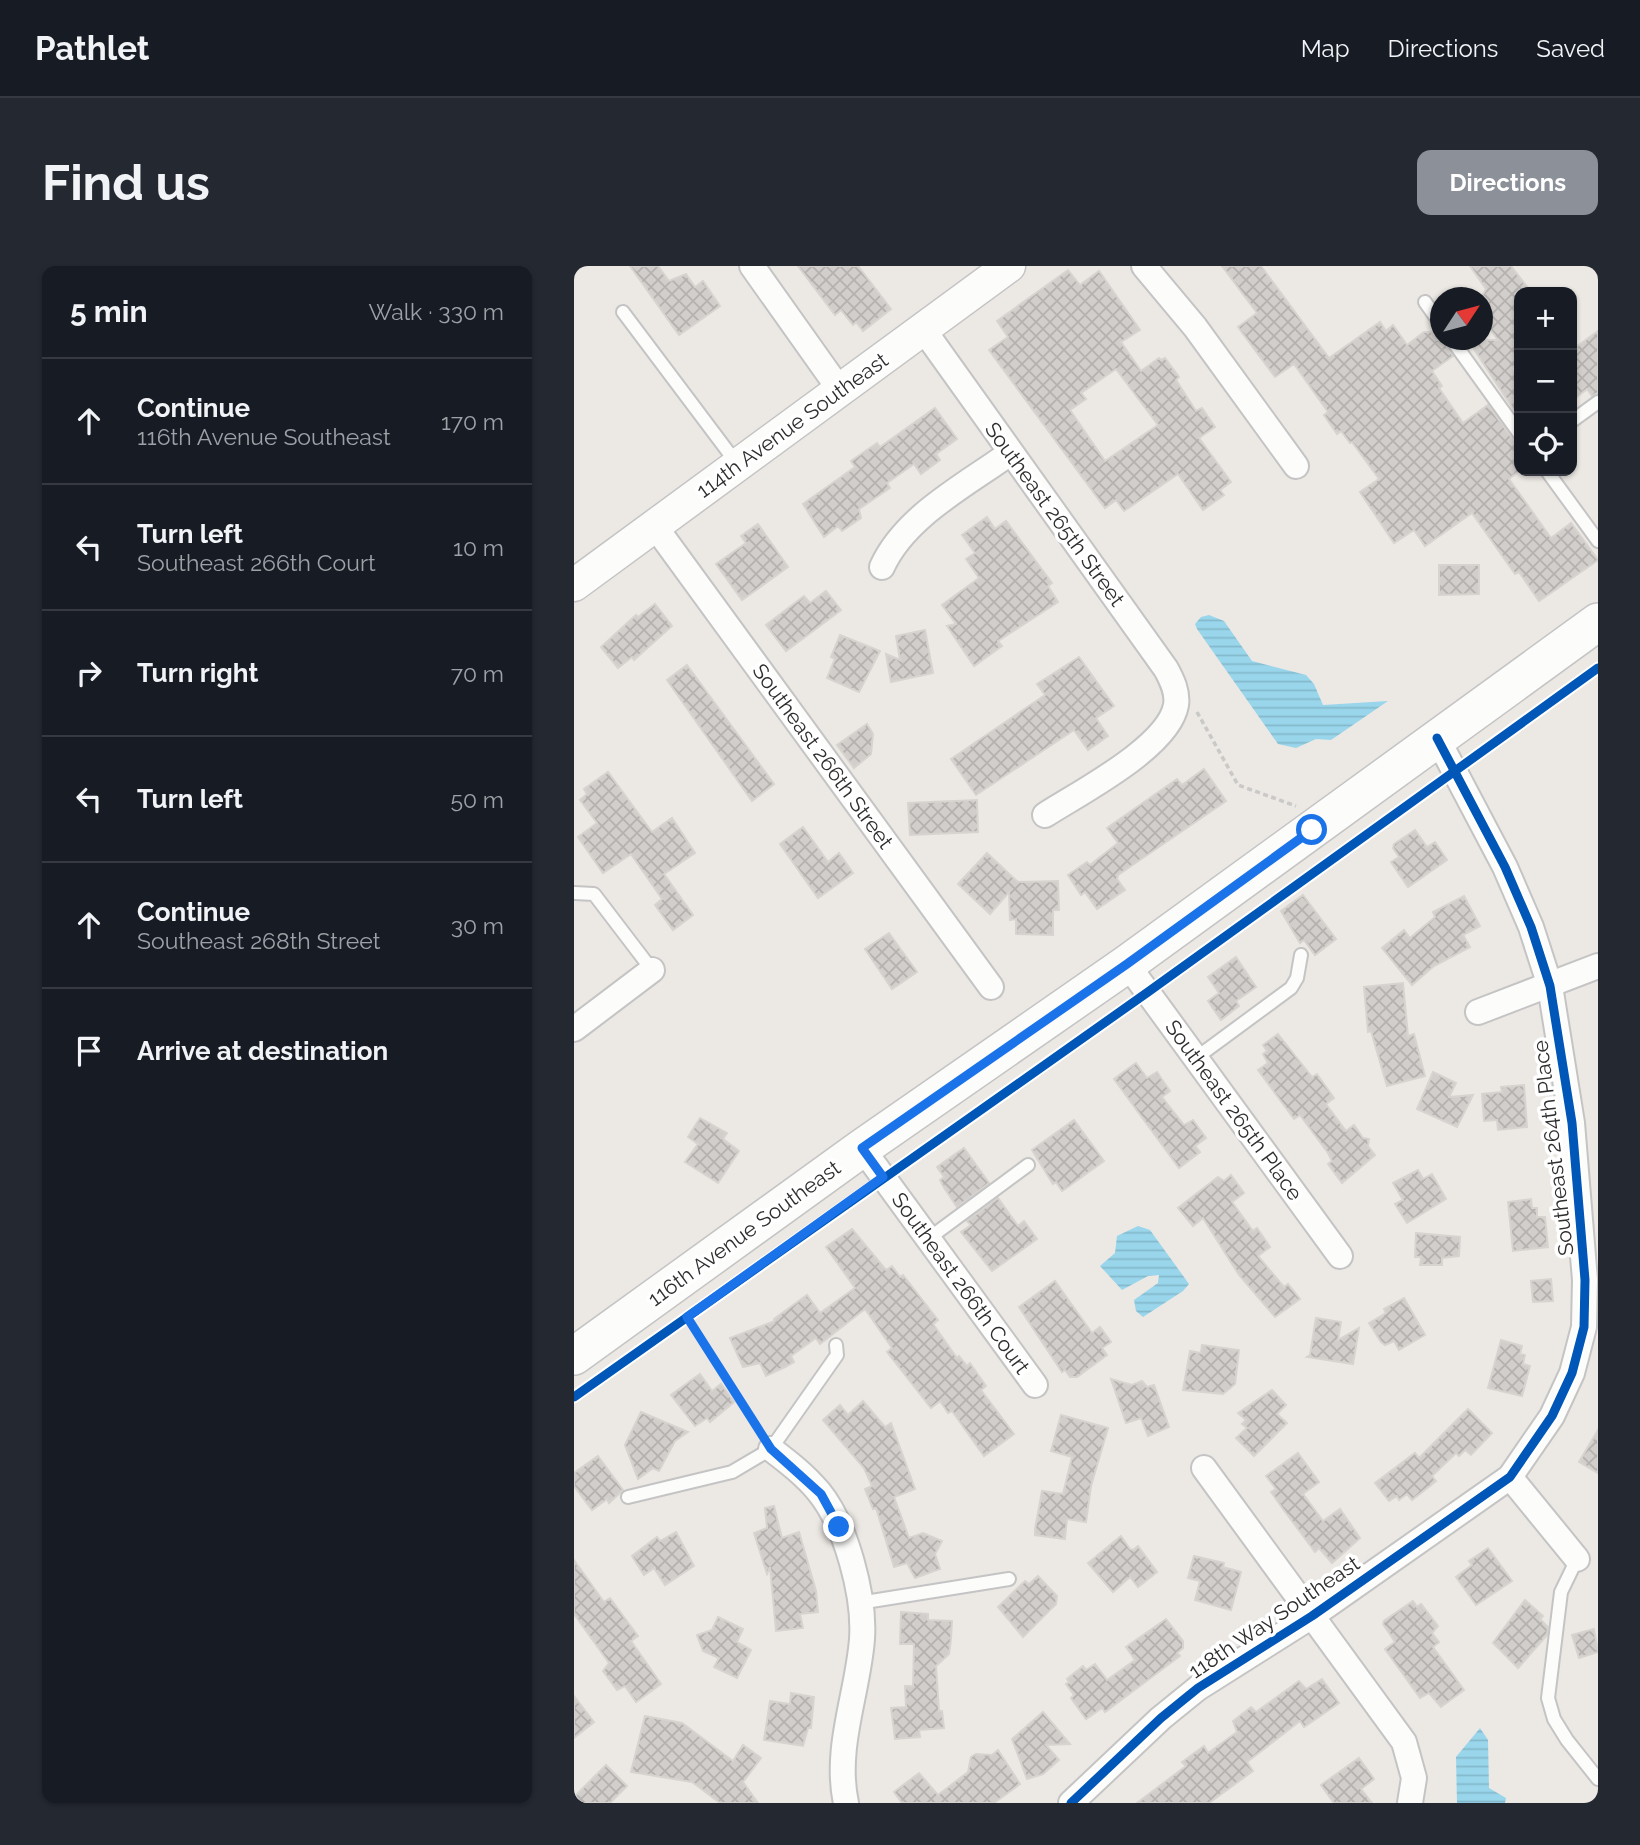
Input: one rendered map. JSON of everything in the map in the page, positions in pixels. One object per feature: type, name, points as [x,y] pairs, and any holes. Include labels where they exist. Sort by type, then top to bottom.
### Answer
[{"type":"main road","name":"116th Avenue Southeast","points":[[574,1356],[862,1148],[1127,964],[1598,622]]},
{"type":"street","points":[[752,266],[840,390]]},
{"type":"street","name":"114th Avenue Southeast","points":[[574,584],[1009,266]]},
{"type":"street","points":[[1144,266],[1195,327],[1296,466]]},
{"type":"street","name":"Southeast 265th Street","points":[[923,328],[1166,669],[1175,686],[1176,704]]},
{"type":"street","points":[[882,567],[892,544],[916,521],[1010,453]]},
{"type":"street","name":"Southeast 266th Street","points":[[654,526],[991,987]]},
{"type":"street","points":[[1045,815],[1143,750],[1160,735],[1176,704]]},
{"type":"street","name":"Southeast 264th Place","points":[[1437,738],[1505,867],[1531,927],[1550,986],[1572,1124],[1586,1280],[1584,1327],[1572,1373],[1552,1416],[1510,1476]]},
{"type":"street","name":"Southeast 265th Place","points":[[1127,964],[1340,1256]]},
{"type":"street","points":[[1478,1012],[1598,966]]},
{"type":"street","points":[[574,1029],[652,970]]},
{"type":"street","name":"Southeast 266th Court","points":[[862,1148],[1035,1385]]},
{"type":"street","points":[[771,1449],[821,1494],[839,1527],[851,1561],[862,1637],[845,1732],[846,1803]]},
{"type":"street","points":[[1204,1468],[1404,1742],[1414,1778],[1410,1803]]},
{"type":"street","points":[[1510,1476],[1577,1559]]},
{"type":"street","name":"118th Way Southeast","points":[[1071,1803],[1161,1718],[1198,1688],[1312,1616],[1510,1476]]},
{"type":"lane","points":[[1425,302],[1430,309]]},
{"type":"lane","points":[[623,312],[738,466]]},
{"type":"lane","points":[[1459,350],[1514,425]]},
{"type":"lane","points":[[1577,417],[1598,402]]},
{"type":"lane","points":[[1551,476],[1598,541]]},
{"type":"lane","points":[[574,892],[594,894],[652,970]]},
{"type":"lane","points":[[1196,1058],[1291,988],[1297,978],[1301,955]]},
{"type":"lane","points":[[928,1239],[1028,1165]]},
{"type":"lane","points":[[628,1497],[732,1472],[771,1449],[837,1355],[835,1345]]},
{"type":"lane","points":[[1577,1559],[1561,1592],[1548,1698],[1554,1719],[1598,1779]]},
{"type":"lane","points":[[859,1603],[1009,1579]]},
{"type":"path","points":[[1176,704],[1192,707],[1199,714],[1238,785],[1293,803],[1312,830]]},
{"type":"path","points":[[676,1325],[698,1309]]},
{"type":"path","points":[[687,1317],[771,1449]]},
{"type":"water","points":[[1209,615],[1224,621],[1252,661],[1306,675],[1314,684],[1323,705],[1388,701],[1331,740],[1316,739],[1296,748],[1278,744],[1197,629],[1195,624],[1201,617]]},
{"type":"water","points":[[1138,1226],[1150,1230],[1189,1284],[1183,1291],[1143,1317],[1136,1311],[1134,1300],[1158,1283],[1159,1275],[1148,1276],[1122,1290],[1100,1266],[1115,1253],[1117,1236]]},
{"type":"water","points":[[1480,1728],[1488,1740],[1489,1788],[1506,1798],[1505,1803],[1457,1803],[1456,1757]]},
{"type":"building","points":[[630,266],[658,266],[669,281],[686,274],[695,287],[703,281],[720,306],[679,335]]},
{"type":"building","points":[[798,266],[858,266],[891,309],[863,331],[856,322],[853,325],[841,310],[835,315]]},
{"type":"building","points":[[1222,266],[1261,266],[1329,358],[1380,322],[1386,331],[1393,325],[1407,345],[1424,332],[1430,332],[1430,350],[1449,350],[1453,356],[1432,371],[1442,386],[1439,388],[1463,423],[1488,405],[1514,439],[1514,475],[1509,479],[1551,538],[1571,523],[1598,560],[1539,601],[1519,572],[1515,574],[1472,513],[1425,546],[1414,530],[1394,543],[1360,492],[1379,479],[1352,442],[1350,443],[1341,431],[1337,434],[1324,415],[1328,412],[1294,364],[1275,377],[1238,327],[1257,313]]},
{"type":"building","points":[[1470,266],[1511,266],[1527,287],[1514,287],[1514,410],[1475,350],[1493,350],[1493,340],[1498,340],[1493,333],[1493,287],[1485,287]]},
{"type":"building","points":[[1068,270],[1080,285],[1099,271],[1140,330],[1121,342],[1141,371],[1159,358],[1165,358],[1179,377],[1176,380],[1196,411],[1202,408],[1215,427],[1199,438],[1231,482],[1220,490],[1224,495],[1203,510],[1178,474],[1124,511],[1116,500],[1105,508],[989,350],[1008,337],[997,321]],"holes":[[[1116,369],[1158,425],[1105,461],[1070,410],[1086,399],[1081,393]]]},
{"type":"building","points":[[1598,331],[1598,393],[1592,396],[1587,389],[1577,397],[1577,346]]},
{"type":"building","points":[[935,408],[957,439],[936,454],[940,460],[921,474],[914,464],[887,483],[890,488],[859,509],[861,518],[842,531],[838,526],[824,537],[803,504],[855,467],[851,461],[877,443],[880,447]]},
{"type":"building","points":[[987,517],[995,529],[1006,521],[1052,583],[1048,586],[1058,602],[998,641],[1002,646],[974,666],[947,626],[956,624],[942,605],[979,578],[966,559],[975,553],[962,535]]},
{"type":"building","points":[[758,524],[788,567],[742,600],[716,564],[746,543],[741,536]]},
{"type":"building","points":[[1439,565],[1479,565],[1479,594],[1439,595]]},
{"type":"building","points":[[826,591],[841,610],[786,651],[766,625],[804,596],[810,603]]},
{"type":"building","points":[[655,604],[672,626],[634,660],[632,657],[618,668],[601,647],[636,615],[638,617]]},
{"type":"building","points":[[925,630],[933,673],[891,682],[886,654],[900,660],[896,636]]},
{"type":"building","points":[[840,635],[880,651],[859,692],[827,678],[835,659],[831,657]]},
{"type":"building","points":[[1079,657],[1114,706],[1096,718],[1108,736],[1088,750],[1074,730],[976,795],[951,759],[1045,695],[1037,684]]},
{"type":"building","points":[[687,665],[774,784],[752,801],[667,680]]},
{"type":"building","points":[[867,724],[873,734],[871,754],[854,768],[837,745]]},
{"type":"building","points":[[1204,769],[1226,801],[1118,875],[1117,879],[1125,890],[1097,909],[1085,892],[1081,895],[1068,875],[1087,862],[1090,865],[1118,843],[1107,828],[1177,779],[1182,785]]},
{"type":"building","points":[[608,772],[652,832],[672,818],[695,853],[664,874],[693,915],[673,930],[655,905],[662,899],[631,854],[603,873],[578,837],[597,823],[580,800],[587,794],[584,789]]},
{"type":"building","points":[[977,800],[978,832],[910,835],[908,803]]},
{"type":"building","points":[[803,827],[828,862],[839,853],[853,873],[818,898],[780,844]]},
{"type":"building","points":[[1415,830],[1427,847],[1435,842],[1447,860],[1408,887],[1391,862],[1399,857],[1393,848],[1394,844]]},
{"type":"building","points":[[987,853],[1018,882],[1058,881],[1059,910],[1053,910],[1053,935],[1016,934],[1016,919],[1010,920],[1009,892],[990,914],[958,884]]},
{"type":"building","points":[[1303,895],[1336,939],[1315,955],[1304,940],[1300,943],[1281,911]]},
{"type":"building","points":[[1464,896],[1480,926],[1463,935],[1470,947],[1434,966],[1412,985],[1382,948],[1404,930],[1410,938],[1435,917],[1433,912]]},
{"type":"building","points":[[889,933],[917,972],[892,989],[865,949]]},
{"type":"building","points":[[1236,957],[1256,987],[1236,1001],[1239,1006],[1221,1020],[1208,1001],[1219,993],[1208,977]]},
{"type":"building","points":[[1403,983],[1408,1036],[1414,1034],[1425,1076],[1387,1086],[1371,1031],[1368,1032],[1364,987]]},
{"type":"building","points":[[1278,1034],[1312,1077],[1317,1074],[1334,1098],[1326,1104],[1346,1131],[1354,1125],[1363,1138],[1369,1139],[1368,1146],[1375,1155],[1342,1183],[1328,1164],[1332,1161],[1328,1153],[1300,1115],[1294,1119],[1258,1070],[1268,1063],[1263,1054],[1267,1051],[1263,1045]]},
{"type":"building","points":[[1136,1063],[1147,1078],[1157,1072],[1170,1091],[1162,1097],[1184,1125],[1193,1120],[1206,1138],[1195,1146],[1200,1152],[1179,1168],[1114,1079]]},
{"type":"building","points":[[1433,1072],[1456,1083],[1449,1097],[1473,1095],[1457,1127],[1417,1109]]},
{"type":"building","points":[[1524,1085],[1527,1127],[1498,1130],[1497,1120],[1484,1121],[1482,1094],[1502,1092],[1501,1087]]},
{"type":"building","points":[[700,1118],[727,1133],[723,1139],[739,1151],[718,1183],[685,1162],[698,1144],[688,1137]]},
{"type":"building","points":[[1074,1120],[1104,1161],[1062,1191],[1056,1182],[1053,1184],[1032,1150]]},
{"type":"building","points":[[964,1148],[989,1183],[957,1207],[940,1180],[944,1177],[937,1167]]},
{"type":"building","points":[[1418,1170],[1423,1179],[1432,1174],[1446,1199],[1407,1223],[1395,1204],[1403,1200],[1393,1183]]},
{"type":"building","points":[[1231,1175],[1244,1193],[1232,1202],[1253,1231],[1257,1228],[1270,1247],[1258,1256],[1284,1287],[1288,1284],[1300,1299],[1275,1317],[1239,1275],[1203,1218],[1193,1226],[1178,1208],[1218,1177],[1224,1181]]},
{"type":"building","points":[[998,1198],[1018,1226],[1024,1221],[1037,1239],[992,1271],[961,1232],[971,1225],[967,1221]]},
{"type":"building","points":[[1531,1199],[1532,1208],[1537,1208],[1537,1217],[1545,1217],[1548,1247],[1513,1251],[1508,1202]]},
{"type":"building","points":[[852,1229],[886,1270],[892,1266],[900,1277],[903,1275],[938,1320],[933,1324],[957,1358],[959,1356],[967,1366],[970,1363],[986,1386],[981,1390],[1014,1434],[984,1456],[952,1411],[948,1413],[940,1401],[931,1408],[887,1352],[892,1348],[865,1309],[820,1344],[816,1338],[791,1356],[794,1362],[785,1367],[766,1376],[760,1363],[743,1367],[730,1338],[775,1321],[774,1319],[807,1295],[820,1313],[855,1288],[826,1247]]},
{"type":"building","points":[[1416,1233],[1460,1237],[1459,1256],[1442,1258],[1442,1265],[1420,1265],[1421,1257],[1415,1257]]},
{"type":"building","points":[[1551,1279],[1553,1301],[1533,1302],[1531,1281]]},
{"type":"building","points":[[1055,1281],[1092,1333],[1100,1327],[1111,1342],[1102,1348],[1107,1355],[1077,1377],[1070,1377],[1065,1370],[1062,1372],[1019,1307]]},
{"type":"building","points":[[1404,1298],[1425,1335],[1399,1350],[1394,1341],[1385,1345],[1381,1342],[1369,1323],[1386,1313],[1384,1309]]},
{"type":"building","points":[[1316,1318],[1341,1322],[1338,1340],[1359,1328],[1353,1364],[1307,1357],[1310,1355]]},
{"type":"building","points":[[1501,1340],[1522,1346],[1520,1354],[1525,1355],[1523,1364],[1530,1366],[1522,1396],[1488,1388]]},
{"type":"building","points":[[1202,1345],[1239,1350],[1235,1384],[1223,1394],[1183,1390],[1190,1351],[1201,1353]]},
{"type":"building","points":[[700,1374],[712,1391],[721,1384],[734,1402],[710,1422],[707,1418],[695,1426],[671,1395]]},
{"type":"building","points":[[1111,1379],[1132,1385],[1142,1381],[1147,1387],[1154,1385],[1169,1427],[1148,1436],[1141,1418],[1126,1423]]},
{"type":"building","points":[[1272,1390],[1286,1405],[1277,1414],[1287,1423],[1254,1456],[1236,1438],[1247,1428],[1242,1424],[1246,1420],[1238,1413]]},
{"type":"building","points":[[863,1401],[885,1427],[891,1423],[915,1489],[894,1497],[909,1538],[923,1533],[942,1541],[935,1554],[940,1569],[915,1578],[907,1563],[894,1567],[876,1508],[873,1509],[865,1489],[872,1486],[864,1468],[823,1420],[840,1405],[848,1415]]},
{"type":"building","points":[[1468,1409],[1492,1433],[1471,1455],[1465,1450],[1459,1456],[1456,1453],[1432,1476],[1436,1481],[1412,1500],[1407,1494],[1399,1500],[1397,1496],[1389,1501],[1375,1483],[1415,1453],[1419,1458]]},
{"type":"building","points":[[641,1412],[688,1432],[675,1441],[659,1471],[653,1468],[638,1479],[625,1445]]},
{"type":"building","points":[[1061,1415],[1108,1428],[1091,1486],[1086,1522],[1067,1519],[1065,1539],[1035,1535],[1042,1491],[1063,1494],[1072,1457],[1051,1451]]},
{"type":"building","points":[[1598,1430],[1598,1473],[1579,1462]]},
{"type":"building","points":[[1298,1453],[1319,1482],[1303,1494],[1323,1521],[1340,1509],[1360,1538],[1332,1563],[1319,1548],[1315,1552],[1271,1492],[1276,1489],[1266,1476]]},
{"type":"building","points":[[598,1456],[623,1490],[609,1503],[607,1499],[592,1510],[574,1486],[574,1473]]},
{"type":"building","points":[[774,1506],[782,1538],[799,1532],[816,1591],[818,1612],[800,1614],[803,1628],[776,1631],[770,1567],[767,1574],[754,1533],[767,1528],[765,1508]]},
{"type":"building","points":[[676,1532],[694,1566],[665,1585],[654,1568],[644,1575],[632,1556],[657,1537],[660,1541]]},
{"type":"building","points":[[1121,1536],[1130,1549],[1138,1546],[1157,1572],[1138,1587],[1130,1577],[1113,1592],[1088,1563]]},
{"type":"building","points":[[1488,1548],[1512,1581],[1476,1605],[1456,1577],[1472,1565],[1469,1561]]},
{"type":"building","points":[[1194,1556],[1224,1563],[1223,1567],[1241,1572],[1231,1610],[1195,1600],[1200,1581],[1188,1578]]},
{"type":"building","points":[[574,1560],[604,1602],[610,1598],[638,1636],[631,1641],[661,1684],[636,1702],[625,1686],[617,1690],[603,1671],[609,1663],[574,1614]]},
{"type":"building","points":[[1038,1576],[1057,1596],[1056,1604],[1023,1637],[998,1607],[1025,1581],[1029,1584]]},
{"type":"building","points":[[1525,1600],[1543,1616],[1540,1619],[1548,1627],[1547,1635],[1518,1668],[1493,1643]]},
{"type":"building","points":[[1413,1601],[1417,1607],[1421,1604],[1438,1626],[1432,1633],[1439,1642],[1433,1647],[1464,1690],[1441,1707],[1429,1693],[1420,1698],[1385,1649],[1395,1642],[1383,1624],[1384,1621]]},
{"type":"building","points":[[901,1612],[928,1614],[928,1620],[952,1621],[949,1654],[936,1666],[939,1711],[942,1711],[944,1728],[919,1730],[920,1737],[895,1739],[891,1708],[906,1707],[905,1686],[913,1686],[914,1644],[900,1644]]},
{"type":"building","points":[[718,1617],[743,1629],[737,1642],[751,1650],[737,1678],[714,1667],[719,1658],[703,1651],[697,1635],[712,1630]]},
{"type":"building","points":[[1166,1619],[1183,1641],[1183,1648],[1177,1653],[1180,1656],[1105,1712],[1102,1708],[1086,1719],[1071,1698],[1074,1695],[1066,1684],[1069,1682],[1067,1679],[1083,1666],[1086,1670],[1095,1664],[1107,1680],[1135,1660],[1126,1647]]},
{"type":"building","points":[[1594,1629],[1598,1652],[1579,1658],[1572,1635]]},
{"type":"building","points":[[1322,1679],[1339,1703],[1304,1727],[1300,1721],[1247,1762],[1253,1771],[1209,1803],[1137,1803],[1186,1766],[1182,1762],[1204,1746],[1208,1753],[1237,1732],[1233,1721],[1251,1707],[1256,1712],[1299,1681],[1306,1689]]},
{"type":"building","points":[[791,1693],[814,1697],[811,1728],[808,1728],[803,1746],[764,1740],[770,1701],[790,1704]]},
{"type":"building","points":[[574,1696],[594,1722],[574,1738]]},
{"type":"building","points":[[1043,1712],[1070,1744],[1046,1745],[1059,1760],[1043,1774],[1027,1779],[1012,1739]]},
{"type":"building","points":[[645,1716],[682,1723],[733,1761],[743,1745],[761,1758],[743,1782],[758,1803],[720,1803],[692,1782],[631,1772]]},
{"type":"building","points":[[998,1750],[1020,1784],[994,1803],[902,1803],[894,1792],[919,1773],[938,1795],[968,1772],[971,1757],[976,1754],[992,1755]]},
{"type":"building","points":[[1359,1758],[1374,1779],[1361,1789],[1372,1803],[1334,1803],[1321,1785]]},
{"type":"building","points":[[606,1765],[627,1786],[610,1803],[574,1803],[574,1797]]},
{"type":"cycle path","points":[[574,1397],[1148,992],[1598,668]]},
{"type":"cycle path","points":[[1071,1803],[1161,1718],[1198,1688],[1312,1616],[1510,1477],[1552,1416],[1572,1373],[1584,1327],[1585,1280],[1572,1123],[1550,986],[1531,927],[1505,867],[1437,738]]},
{"type":"route","points":[[839,1527],[821,1494],[771,1449],[756,1421],[687,1317],[883,1177],[862,1148],[1127,964],[1312,830]]}]
